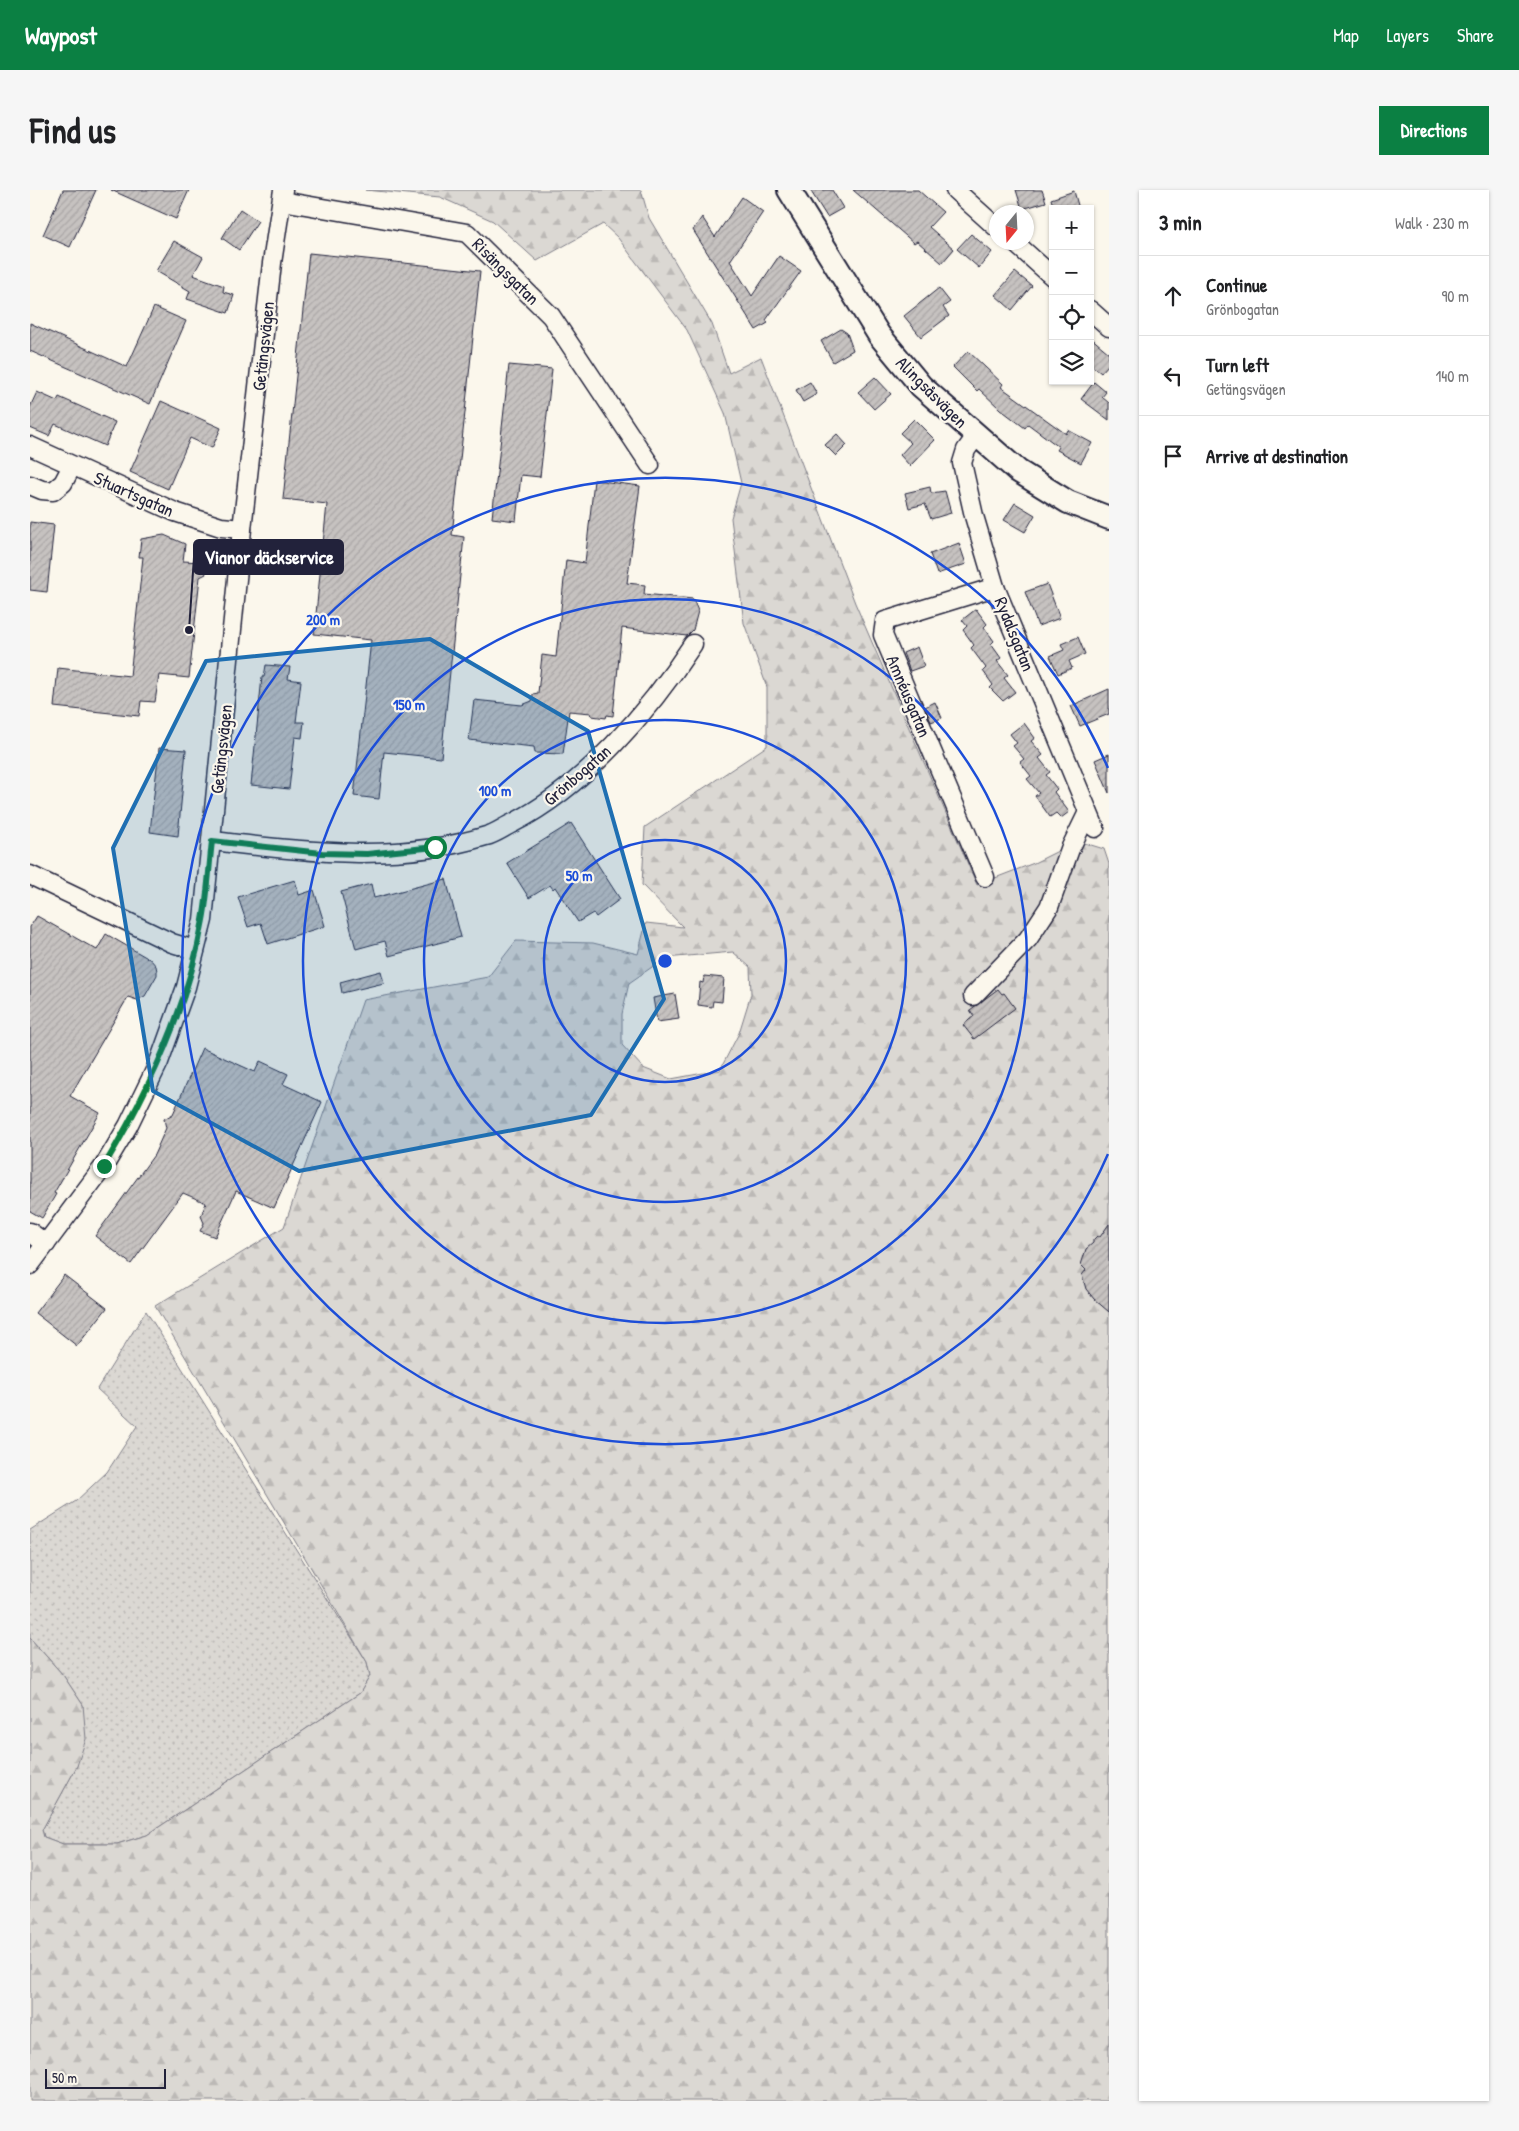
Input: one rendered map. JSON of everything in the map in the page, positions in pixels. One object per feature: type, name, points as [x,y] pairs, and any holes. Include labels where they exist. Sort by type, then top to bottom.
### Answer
[{"type":"main road","name":"Alingsåsvägen","points":[[789,190],[879,335],[921,386],[976,436],[1027,476],[1068,502],[1109,518]]},
{"type":"street","points":[[955,190],[989,221]]},
{"type":"street","name":"Risängsgatan","points":[[282,195],[467,233],[551,316],[650,465]]},
{"type":"street","name":"Getängsvägen","points":[[30,1265],[104,1166],[128,1126],[159,1062],[186,987],[203,920],[242,529],[272,262],[282,195]]},
{"type":"street","points":[[1023,250],[1049,273]]},
{"type":"street","points":[[1094,314],[1109,327]]},
{"type":"street","name":"Rydalsgatan","points":[[976,436],[966,450],[962,463],[974,516],[996,588],[1095,828]]},
{"type":"street","name":"Stuartsgatan","points":[[30,446],[197,521],[242,529]]},
{"type":"street","points":[[30,485],[42,490],[53,491],[63,482],[72,466]]},
{"type":"street","name":"Amnéusgatan","points":[[985,877],[883,634],[885,621],[996,588]]},
{"type":"street","name":"Grönbogatan","points":[[212,841],[322,853],[367,854],[435,847],[487,836],[532,813],[578,779],[629,727],[676,671],[693,644]]},
{"type":"street","points":[[973,996],[1028,939],[1050,908],[1070,849],[1088,812]]},
{"type":"street","points":[[30,876],[172,943],[195,950]]},
{"type":"street","points":[[30,1232],[46,1244]]},
{"type":"highlighted area","points":[[430,639],[588,731],[664,999],[591,1115],[299,1171],[153,1091],[113,848],[206,661]]},
{"type":"green space","points":[[365,190],[641,190],[649,218],[712,324],[729,373],[761,357],[855,603],[977,885],[1034,863],[1078,841],[1104,849],[1109,864],[1109,2101],[30,2101],[30,1638],[63,1675],[83,1705],[86,1739],[77,1766],[42,1830],[44,1837],[63,1844],[117,1844],[147,1835],[360,1693],[370,1676],[367,1662],[155,1306],[284,1227],[363,1000],[488,977],[516,941],[593,943],[638,954],[646,923],[683,927],[642,885],[645,827],[767,746],[767,687],[744,623],[731,518],[741,483],[725,413],[687,330],[618,238],[603,224],[537,261],[493,221],[440,197]],"holes":[[[733,952],[750,967],[751,994],[739,1033],[720,1070],[671,1079],[643,1068],[622,1045],[622,1014],[629,983],[665,958]]]},
{"type":"green space","points":[[146,1311],[367,1662],[370,1676],[360,1693],[147,1835],[117,1844],[63,1844],[44,1837],[42,1830],[77,1766],[83,1705],[63,1675],[30,1638],[30,1530],[76,1501],[107,1472],[137,1426],[97,1389]]},
{"type":"building","points":[[63,190],[96,190],[70,247],[43,235]]},
{"type":"building","points":[[111,190],[189,190],[176,219]]},
{"type":"building","points":[[810,190],[832,190],[843,208],[827,217]]},
{"type":"building","points":[[853,190],[918,190],[943,212],[929,227],[954,249],[942,263],[917,241],[914,243]]},
{"type":"building","points":[[1016,190],[1042,190],[1046,202],[1034,206],[1021,205]]},
{"type":"building","points":[[1074,191],[1078,205],[1053,205],[1051,199]]},
{"type":"building","points":[[742,197],[763,212],[730,261],[752,296],[779,256],[801,271],[766,320],[768,323],[756,330],[693,230],[702,217],[715,237]]},
{"type":"building","points":[[240,209],[258,221],[239,250],[222,238]]},
{"type":"building","points":[[971,234],[992,252],[979,268],[957,249]]},
{"type":"building","points":[[174,241],[203,257],[193,275],[224,286],[223,292],[234,295],[228,313],[187,299],[190,291],[156,271]]},
{"type":"building","points":[[309,253],[480,271],[452,535],[464,537],[441,758],[384,752],[379,799],[354,796],[371,640],[314,634],[327,504],[283,499]]},
{"type":"building","points":[[1015,272],[1032,286],[1012,310],[995,295]]},
{"type":"building","points":[[939,288],[950,302],[943,307],[949,316],[921,337],[904,316]]},
{"type":"building","points":[[154,307],[186,321],[150,404],[30,351],[30,323],[127,367]]},
{"type":"building","points":[[841,329],[847,333],[853,350],[833,362],[821,341]]},
{"type":"building","points":[[1094,340],[1109,353],[1109,364],[1101,373],[1094,367]]},
{"type":"building","points":[[968,351],[1003,384],[1001,387],[1066,434],[1068,430],[1092,443],[1081,463],[1057,450],[1059,447],[1028,424],[1025,428],[1000,409],[979,389],[977,391],[953,367]]},
{"type":"building","points":[[509,365],[552,369],[540,477],[521,475],[516,521],[492,518]]},
{"type":"building","points":[[875,377],[891,394],[874,409],[858,392]]},
{"type":"building","points":[[810,382],[817,394],[803,402],[796,390]]},
{"type":"building","points":[[1094,382],[1106,392],[1102,397],[1109,403],[1109,420],[1081,399],[1092,385],[1094,385]]},
{"type":"building","points":[[37,392],[57,401],[59,397],[115,422],[105,446],[55,424],[49,436],[30,428],[30,407]]},
{"type":"building","points":[[161,401],[221,428],[212,448],[190,438],[168,489],[130,472]]},
{"type":"building","points":[[914,419],[935,440],[910,466],[900,455],[911,443],[900,433]]},
{"type":"building","points":[[837,434],[847,445],[836,456],[825,445]]},
{"type":"building","points":[[594,480],[640,486],[627,583],[645,585],[644,594],[693,599],[698,611],[693,630],[687,636],[622,628],[613,716],[607,715],[606,718],[592,716],[591,713],[569,711],[563,754],[535,753],[534,747],[469,740],[474,700],[522,705],[532,701],[533,694],[538,693],[542,655],[556,657],[566,560],[585,563]]},
{"type":"building","points":[[930,487],[931,493],[945,491],[951,513],[931,519],[925,504],[909,508],[905,493]]},
{"type":"building","points":[[1015,503],[1035,515],[1025,532],[1004,520]]},
{"type":"building","points":[[30,522],[54,525],[47,592],[30,590]]},
{"type":"building","points":[[164,535],[185,544],[183,561],[202,562],[206,574],[200,577],[189,678],[159,675],[155,702],[141,701],[139,716],[54,707],[58,668],[130,676],[143,557],[139,557],[141,539]]},
{"type":"building","points":[[959,543],[966,564],[937,574],[930,554]]},
{"type":"building","points":[[1047,584],[1060,618],[1038,626],[1025,592]]},
{"type":"building","points":[[976,609],[987,624],[984,627],[994,641],[991,644],[1001,658],[997,661],[1008,675],[1004,678],[1015,692],[1003,701],[990,688],[993,685],[983,671],[986,668],[971,648],[974,645],[963,630],[967,626],[962,620]]},
{"type":"building","points":[[1078,637],[1085,654],[1069,661],[1072,668],[1058,674],[1050,656],[1064,650],[1061,644]]},
{"type":"building","points":[[917,647],[924,666],[910,671],[903,653]]},
{"type":"building","points":[[266,665],[290,667],[288,679],[301,681],[296,722],[304,722],[302,738],[295,737],[289,789],[251,785],[262,677],[264,677]]},
{"type":"building","points":[[1109,689],[1109,714],[1080,726],[1071,706]]},
{"type":"building","points":[[935,702],[942,718],[931,722],[925,707]]},
{"type":"building","points":[[1024,723],[1035,738],[1031,741],[1043,755],[1039,758],[1050,772],[1046,775],[1057,789],[1054,792],[1069,812],[1061,818],[1056,813],[1050,817],[1035,796],[1039,793],[1027,779],[1031,776],[1020,762],[1024,759],[1013,746],[1017,743],[1010,734]]},
{"type":"building","points":[[159,748],[186,750],[178,836],[150,832]]},
{"type":"building","points":[[1109,754],[1109,793],[1095,760]]},
{"type":"building","points":[[571,823],[620,899],[596,917],[593,913],[578,922],[555,887],[553,889],[550,885],[529,898],[507,863]]},
{"type":"building","points":[[446,879],[461,937],[389,956],[385,941],[356,949],[341,892],[371,884],[374,898]]},
{"type":"building","points":[[295,880],[299,895],[314,890],[325,926],[268,944],[261,923],[248,927],[238,897]]},
{"type":"building","points":[[37,916],[97,950],[106,934],[151,960],[156,966],[157,971],[157,975],[145,996],[137,1000],[128,997],[70,1096],[100,1113],[54,1193],[56,1194],[42,1218],[30,1211],[30,927]]},
{"type":"building","points":[[381,971],[384,983],[342,993],[340,982]]},
{"type":"building","points":[[704,976],[724,978],[722,1002],[713,1001],[712,1007],[698,1005],[700,982],[703,983]]},
{"type":"building","points":[[998,989],[1002,994],[1004,993],[1015,1008],[974,1039],[963,1025],[974,1016],[970,1010]]},
{"type":"building","points":[[675,994],[679,1019],[657,1022],[653,998]]},
{"type":"building","points":[[202,1048],[255,1072],[260,1061],[288,1074],[283,1084],[322,1102],[274,1208],[236,1191],[215,1237],[200,1231],[204,1223],[201,1216],[206,1203],[183,1193],[131,1264],[95,1236],[154,1155],[166,1128],[164,1119],[173,1114]]},
{"type":"building","points":[[1109,1224],[1109,1312],[1086,1289],[1082,1275],[1086,1270],[1081,1265],[1086,1249],[1097,1236],[1100,1237]]},
{"type":"building","points":[[64,1275],[107,1308],[77,1346],[35,1313]]},
{"type":"place","name":"Vianor däckservice","points":[[189,630]]},
{"type":"route","points":[[104,1166],[128,1126],[159,1062],[186,987],[203,920],[212,841],[322,853],[367,854],[435,847]]}]
